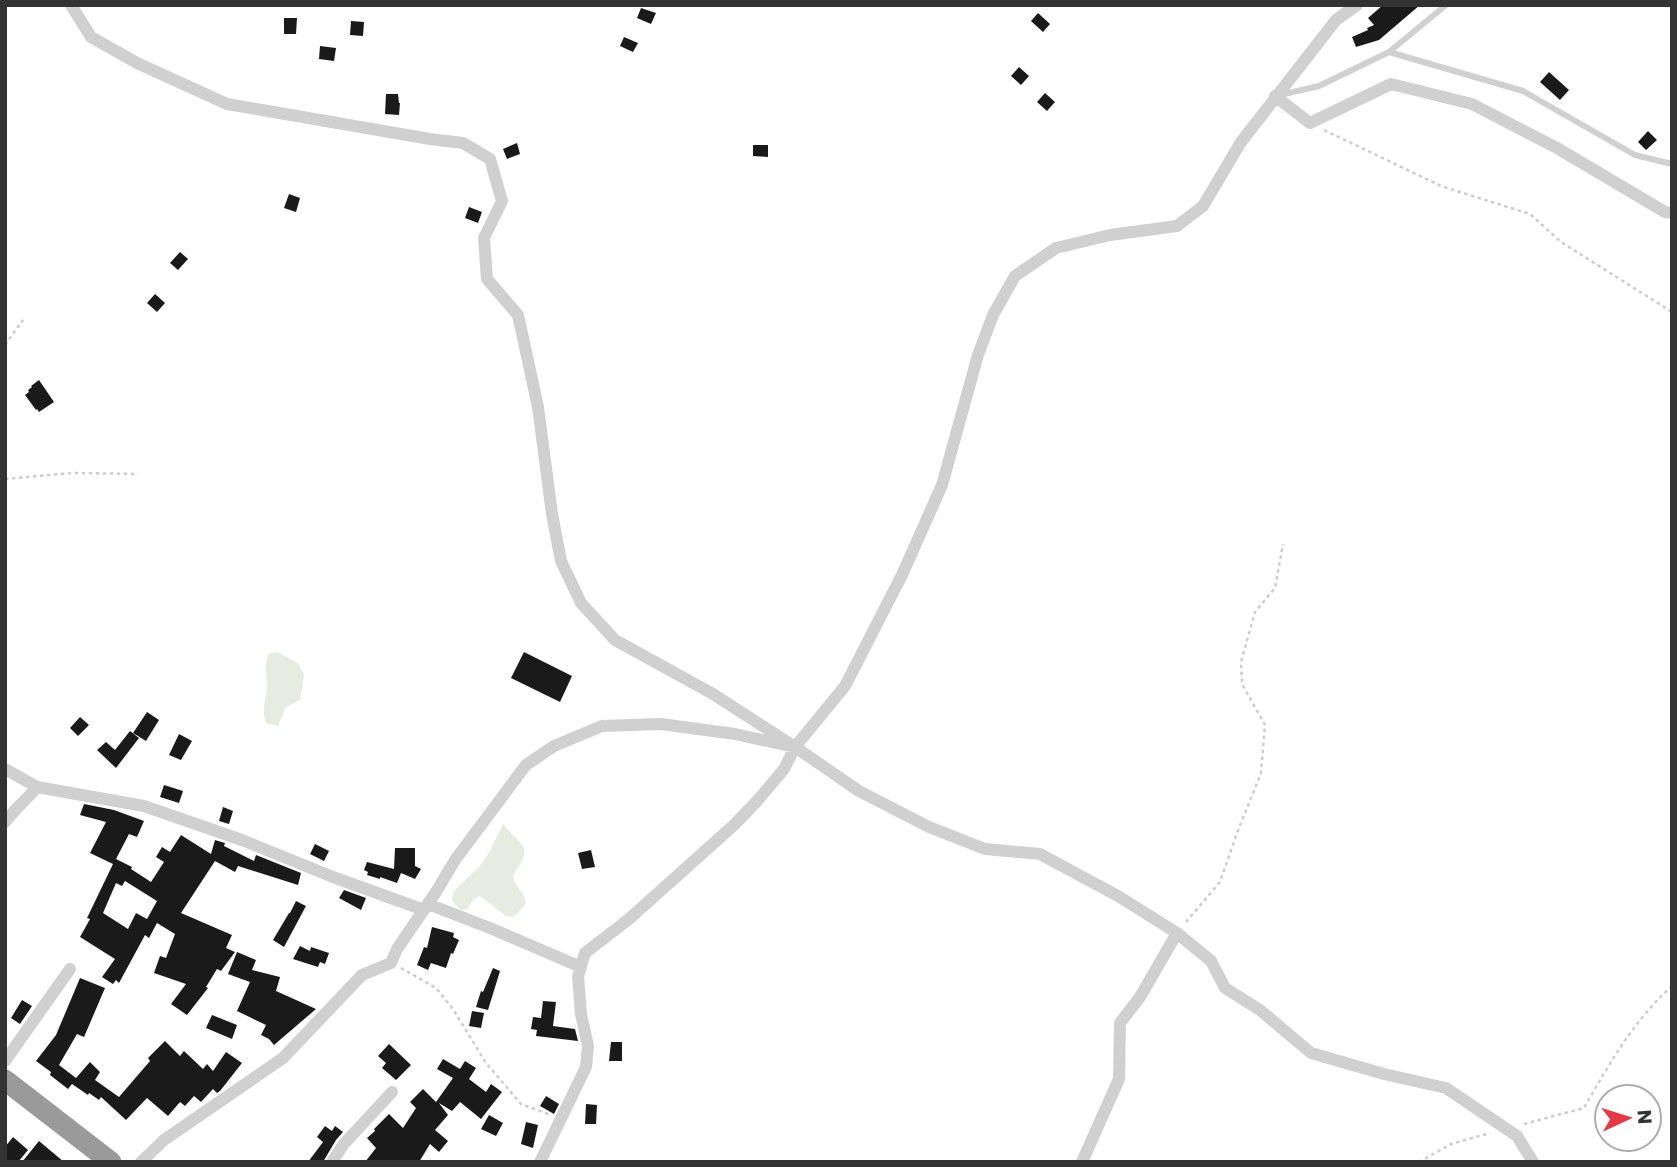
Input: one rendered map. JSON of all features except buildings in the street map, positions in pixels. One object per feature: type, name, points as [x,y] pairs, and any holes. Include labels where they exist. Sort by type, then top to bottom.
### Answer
[{"type":"highway","points":[[5,1080],[111,1162]]},
{"type":"street","points":[[71,5],[91,37],[137,64],[227,104],[463,143],[490,159],[502,201],[485,237],[487,279],[518,315],[538,407],[561,561],[581,603],[615,640],[713,694],[859,791],[929,827],[985,849],[1040,854],[1118,897],[1177,933],[1211,961],[1225,988],[1260,1010],[1311,1053],[1446,1088],[1517,1136],[1533,1162]]},
{"type":"street","points":[[540,1162],[586,1067],[588,1046],[581,1014],[578,976],[585,953],[629,919],[734,825],[784,769],[795,747],[845,685],[902,575],[942,485],[978,355],[993,315],[1015,276],[1056,248],[1110,235],[1177,226],[1203,206],[1241,142],[1275,96],[1336,20],[1357,5]]},
{"type":"street","points":[[1275,96],[1310,123],[1391,84],[1472,104],[1558,148],[1665,212],[1672,213]]},
{"type":"street","points":[[141,1162],[164,1140],[283,1058],[362,975],[391,963],[397,949],[456,860],[526,765],[554,746],[602,726],[661,724],[735,734],[795,747]]},
{"type":"street","points":[[5,769],[37,787],[144,806],[242,840],[333,877],[490,928],[581,967]]},
{"type":"street","points":[[5,822],[37,787]]},
{"type":"street","points":[[1082,1162],[1119,1079],[1120,1023],[1140,997],[1177,933]]},
{"type":"street","points":[[5,1061],[70,969]]},
{"type":"street","points":[[332,1162],[342,1145],[391,1092]]},
{"type":"lane","points":[[1275,96],[1319,86],[1389,52],[1446,5]]},
{"type":"lane","points":[[1389,52],[1523,91],[1635,155],[1672,164]]},
{"type":"path","points":[[1310,123],[1441,186],[1530,214],[1562,242],[1672,312]]},
{"type":"path","points":[[5,345],[23,320]]},
{"type":"path","points":[[5,480],[72,473],[138,474]]},
{"type":"path","points":[[1177,933],[1220,882],[1261,772],[1265,724],[1242,684],[1241,662],[1255,612],[1275,588],[1283,544]]},
{"type":"path","points":[[391,963],[436,988],[453,1009],[486,1062],[521,1104],[561,1119]]},
{"type":"path","points":[[1419,1162],[1451,1144],[1584,1108],[1615,1055],[1654,1002],[1672,986]]},
{"type":"shaded area","points":[[277,652],[298,663],[304,675],[300,700],[286,707],[278,726],[266,723],[264,713],[266,663],[269,653]]},
{"type":"shaded area","points":[[503,824],[523,846],[523,858],[513,877],[526,903],[512,917],[506,916],[480,896],[474,899],[467,909],[461,910],[452,901],[453,892],[479,867]]}]
